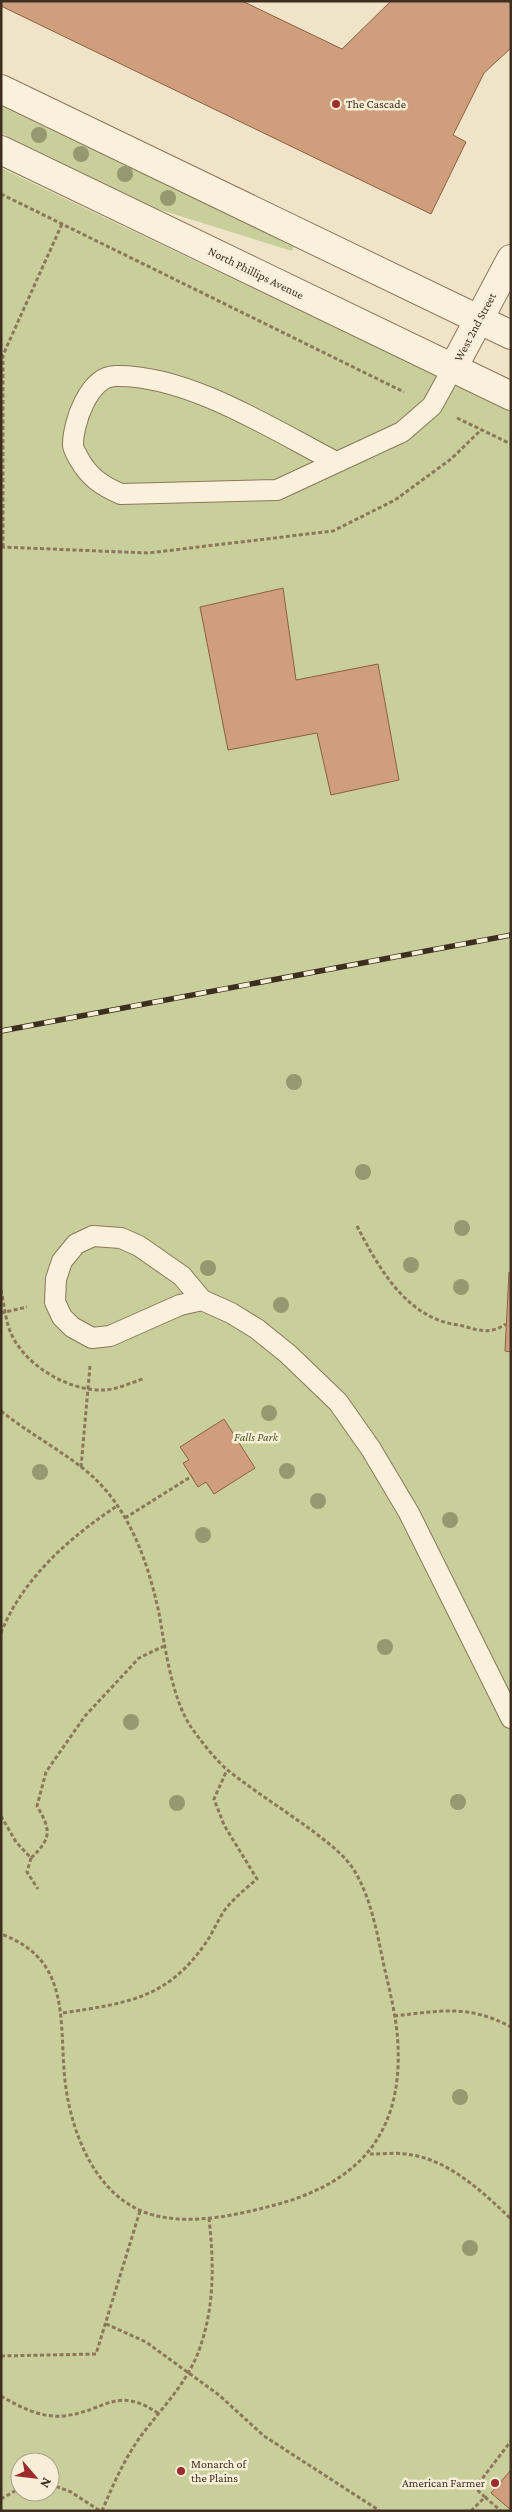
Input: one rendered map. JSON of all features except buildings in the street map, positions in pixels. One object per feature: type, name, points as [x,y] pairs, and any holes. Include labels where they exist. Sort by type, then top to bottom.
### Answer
[{"type":"street","points":[[1,89],[511,335]]},
{"type":"street","name":"North Phillips Avenue","points":[[1,150],[511,396]]},
{"type":"street","name":"West 2nd Street","points":[[453,368],[511,259]]},
{"type":"lane","points":[[336,462],[210,398],[147,378],[113,376],[97,383],[80,408],[73,446],[87,473],[106,488],[121,494],[278,490],[402,432],[432,406],[453,368]]},
{"type":"lane","points":[[202,1300],[180,1305],[110,1336],[92,1338],[72,1327],[62,1317],[54,1302],[56,1279],[62,1261],[76,1244],[93,1236],[122,1238],[139,1246],[182,1276],[202,1300],[231,1313],[256,1329],[288,1354],[338,1402],[371,1449],[409,1513],[511,1718]]},
{"type":"path","points":[[1,194],[511,444]]},
{"type":"path","points":[[62,224],[2,354],[2,547],[148,553],[334,531],[394,500],[451,459],[480,430]]},
{"type":"path","points":[[357,1226],[375,1260],[395,1286],[415,1306],[436,1319],[484,1332],[498,1330],[506,1324]]},
{"type":"path","points":[[1,1290],[11,1332],[32,1361],[48,1373],[89,1390],[104,1390],[143,1379]]},
{"type":"path","points":[[81,1467],[92,1338]]},
{"type":"path","points":[[1,1411],[81,1467],[100,1483],[126,1518],[138,1543],[150,1577],[164,1646],[189,1724],[227,1770],[267,1797],[334,1848],[354,1870],[372,1913],[394,2016],[398,2044],[398,2078],[391,2111],[381,2135],[369,2154],[344,2174],[314,2193],[276,2205],[209,2218],[161,2217],[140,2211],[124,2203],[109,2190],[92,2166],[75,2127],[64,2074],[63,2013],[50,1974],[41,1958],[20,1941],[1,1934]]},
{"type":"path","points":[[126,1518],[192,1476]]},
{"type":"path","points":[[1,1633],[24,1590],[84,1528],[117,1506]]},
{"type":"path","points":[[38,1889],[27,1872],[31,1858],[45,1845],[48,1824],[37,1806],[46,1772],[85,1716],[110,1687],[138,1658],[164,1646]]},
{"type":"path","points":[[63,2013],[124,2003],[145,1996],[170,1982],[188,1965],[205,1944],[234,1899],[257,1879],[233,1841],[214,1799],[227,1770]]},
{"type":"path","points":[[1,1816],[16,1842],[31,1858]]},
{"type":"path","points":[[394,2016],[452,2009],[478,2014],[511,2027]]},
{"type":"path","points":[[369,2154],[412,2154],[446,2167],[484,2193],[511,2219]]},
{"type":"path","points":[[1,2356],[96,2354],[140,2211]]},
{"type":"path","points":[[60,2488],[71,2492],[101,2511],[116,2478],[138,2441],[188,2373],[198,2353],[214,2289],[214,2261],[209,2218]]},
{"type":"path","points":[[106,2324],[134,2335],[219,2395],[264,2436],[380,2511]]},
{"type":"path","points":[[1,2396],[30,2410],[51,2415],[76,2414],[116,2400],[126,2400],[147,2406],[159,2414]]},
{"type":"path","points":[[501,2511],[475,2488],[511,2442]]},
{"type":"path","points":[[471,2511],[485,2497]]},
{"type":"green space","points":[[1,106],[294,246],[292,251],[151,207],[1,133]]},
{"type":"green space","name":"Falls Park","points":[[1,168],[511,412],[511,2511],[1,2511]]},
{"type":"railway","points":[[1,1031],[511,935]]},
{"type":"place","name":"The Cascade","points":[[336,104]]},
{"type":"place","name":"Monarch of the Plains","points":[[181,2471]]},
{"type":"place","name":"American Farmer","points":[[495,2483]]}]
